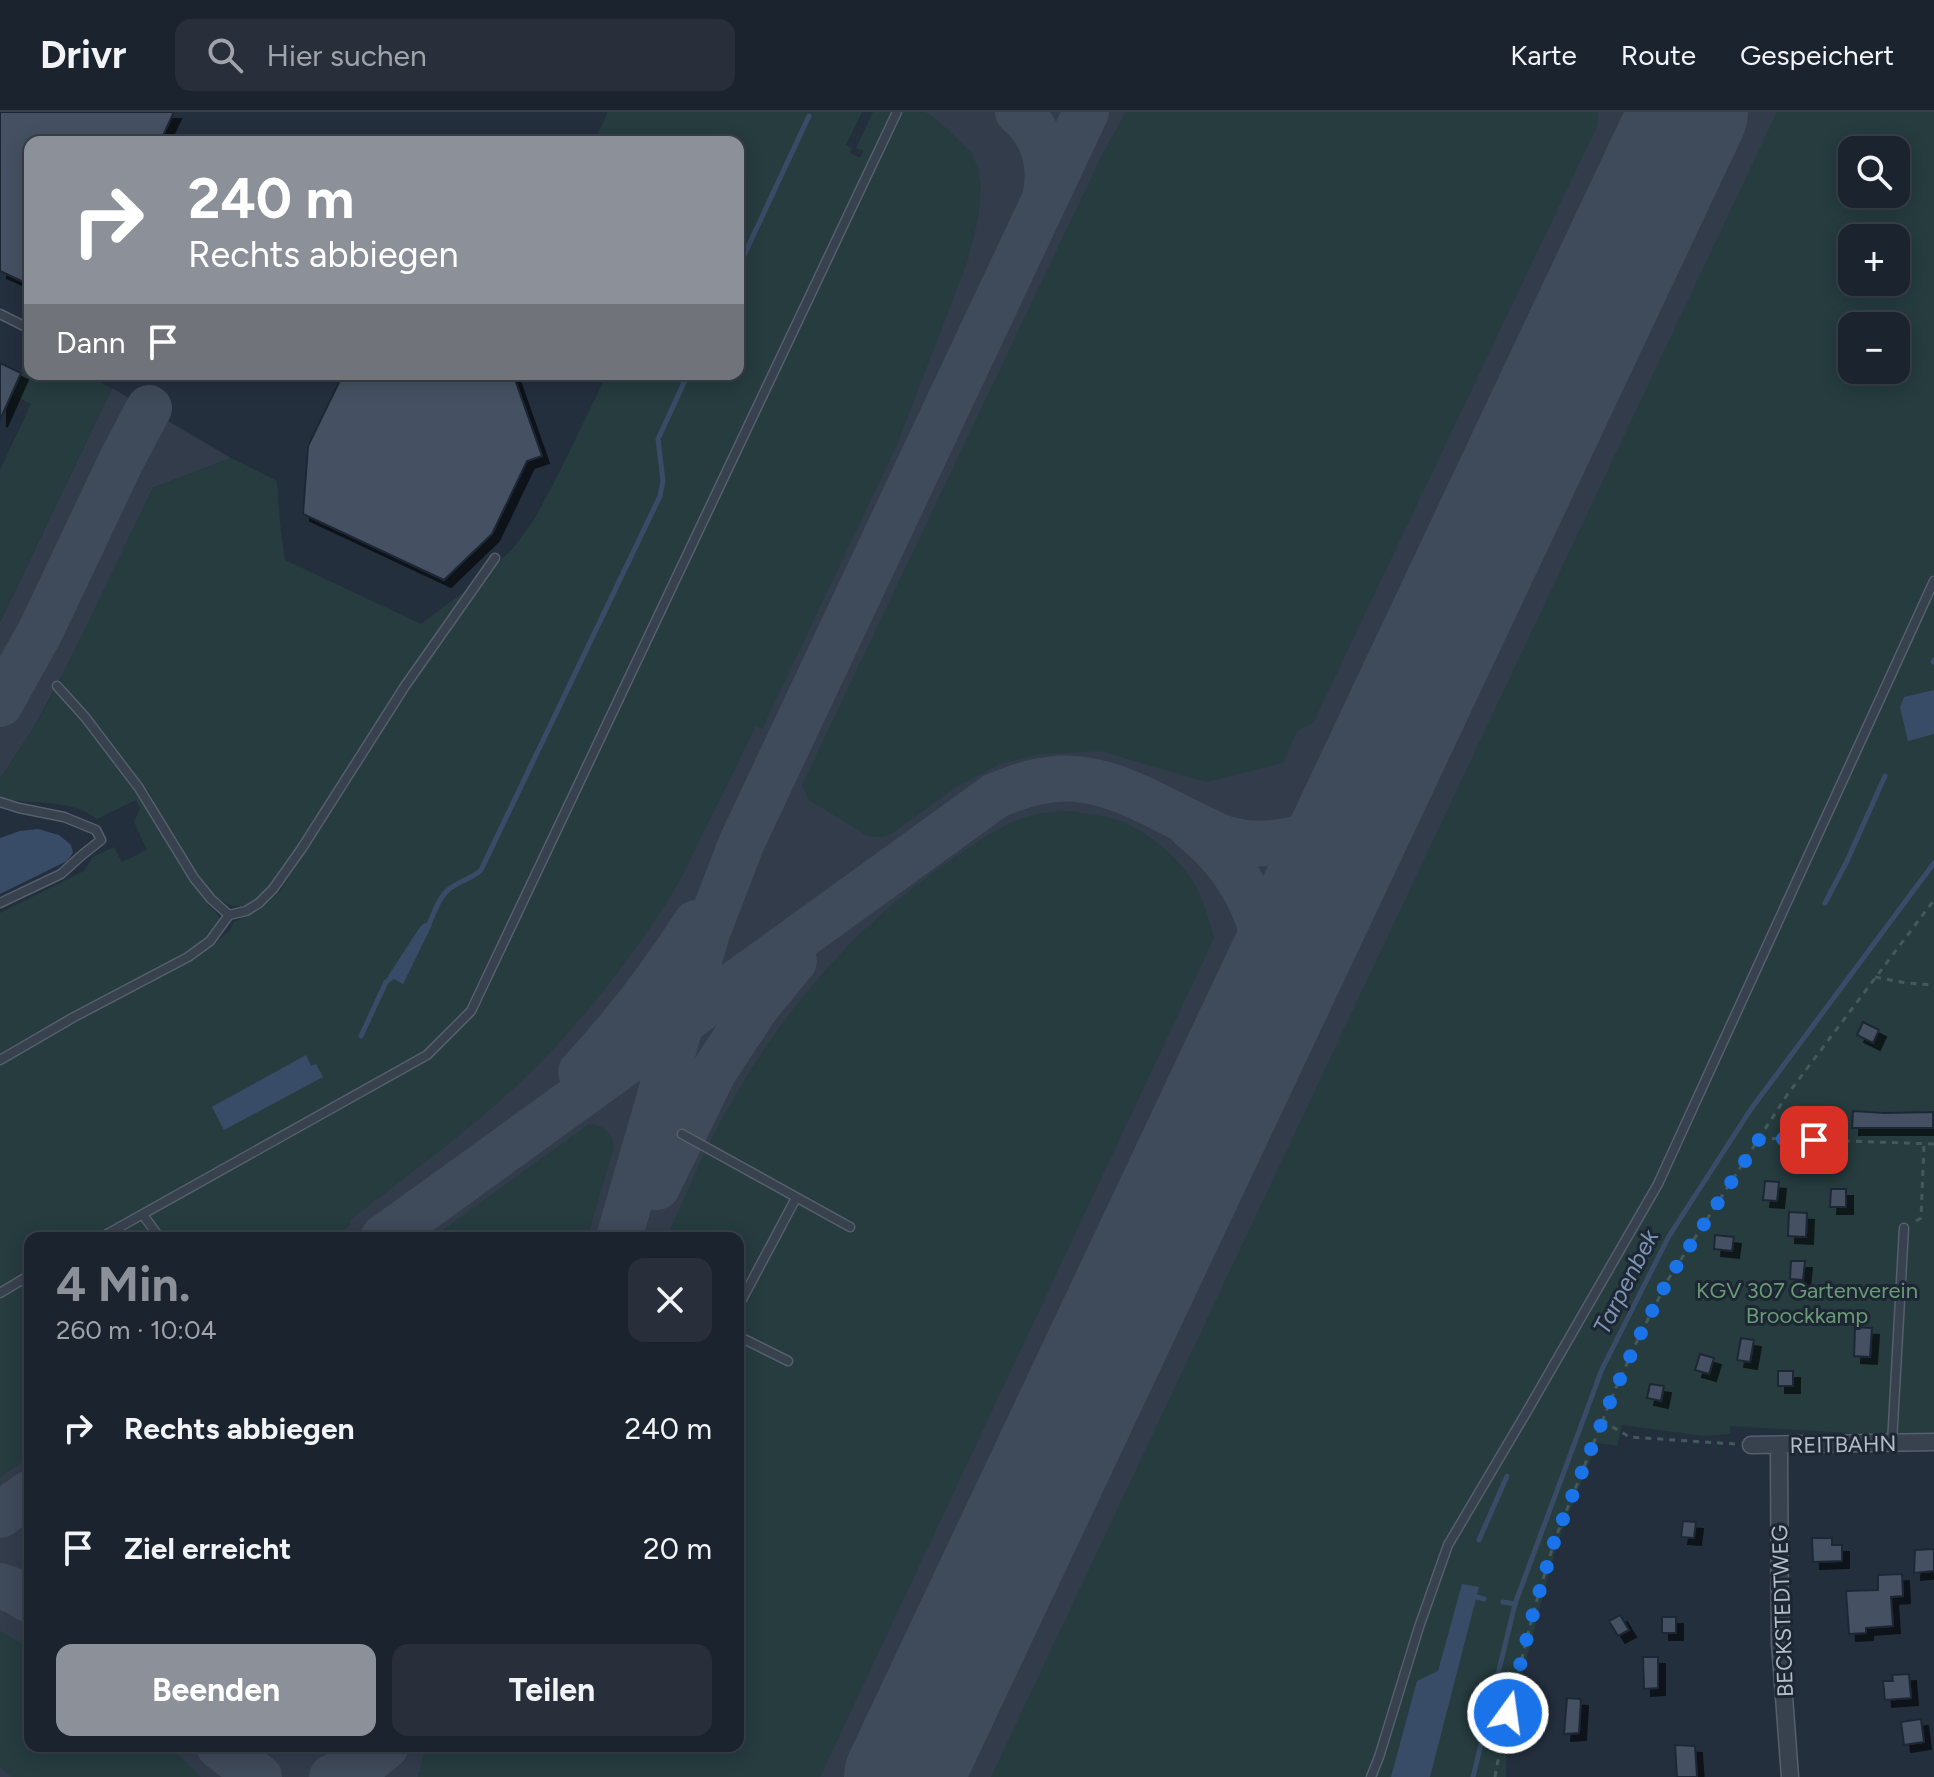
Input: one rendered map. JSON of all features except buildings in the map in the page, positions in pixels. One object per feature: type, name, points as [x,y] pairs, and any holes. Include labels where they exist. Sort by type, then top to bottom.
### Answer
[{"type":"street","name":"REITBAHN","points":[[1751,1445],[1934,1442]]},
{"type":"street","name":"BECKSTEDTWEG","points":[[1779,1446],[1780,1643],[1790,1777]]},
{"type":"lane","points":[[111,1232],[427,1055],[471,1011],[897,112]]},
{"type":"lane","points":[[0,314],[24,326]]},
{"type":"lane","points":[[0,1060],[188,957],[210,941],[229,915],[246,911],[273,889],[405,686],[495,558]]},
{"type":"lane","points":[[1371,1777],[1448,1545],[1658,1184],[1934,581]]},
{"type":"lane","points":[[57,686],[139,788],[194,878],[229,915]]},
{"type":"lane","points":[[0,802],[64,817],[96,830],[101,840],[61,874],[0,903]]},
{"type":"lane","points":[[682,1134],[850,1227]]},
{"type":"lane","points":[[744,1296],[796,1198]]},
{"type":"lane","points":[[143,1215],[156,1232]]},
{"type":"lane","points":[[1892,1443],[1904,1228]]},
{"type":"lane","points":[[0,1293],[24,1279]]},
{"type":"lane","points":[[744,1339],[788,1361]]},
{"type":"path","points":[[1495,1777],[1527,1638],[1551,1553],[1577,1481],[1638,1339],[1669,1278],[1787,1095],[1934,900]]},
{"type":"path","points":[[1875,977],[1934,985]]},
{"type":"path","points":[[1760,1138],[1934,1144]]},
{"type":"path","points":[[1904,1228],[1921,1218],[1924,1144]]},
{"type":"path","points":[[1603,1419],[1629,1437],[1751,1445]]},
{"type":"shaded area","points":[[764,112],[860,158],[882,112],[1934,112],[1934,807],[1735,1079],[1444,1777],[0,1777],[0,1089],[259,950],[733,380],[744,380],[743,136]]},
{"type":"shaded area","points":[[112,388],[231,458],[153,488],[77,648],[33,729],[0,779],[0,622]]},
{"type":"green space","points":[[608,112],[862,112],[846,145],[852,148],[850,153],[860,158],[864,151],[856,148],[873,112],[925,112],[970,151],[978,167],[981,191],[967,263],[896,447],[762,729],[756,726],[679,883],[628,959],[537,1066],[493,1107],[350,1220],[351,1224],[340,1232],[24,1232],[24,1460],[0,1478],[0,913],[84,871],[93,857],[114,847],[122,862],[147,850],[134,822],[140,808],[136,800],[97,819],[63,805],[0,798],[0,779],[55,690],[125,776],[188,877],[220,921],[196,946],[175,960],[84,1007],[14,1056],[188,962],[213,945],[230,930],[234,922],[262,908],[279,892],[408,689],[497,564],[515,546],[535,518],[604,380],[744,380],[744,136],[597,136]],"holes":[[[432,925],[404,984],[389,976]],[[306,1056],[311,1066],[316,1064],[322,1076],[224,1130],[212,1106]]]},
{"type":"green space","points":[[1126,112],[1598,112],[1598,124],[1313,723],[1297,731],[1283,763],[1206,782],[1101,751],[1040,754],[1000,764],[956,787],[891,834],[868,836],[809,800],[802,785],[1104,151]]},
{"type":"green space","name":"KGV 307 Gartenverein Broockkamp","points":[[1777,112],[1934,112],[1934,690],[1904,697],[1909,741],[1934,734],[1934,1436],[1730,1426],[1730,1434],[1703,1436],[1622,1425],[1617,1446],[1597,1443],[1558,1541],[1539,1610],[1506,1739],[1506,1777],[991,1777]]},
{"type":"green space","points":[[24,363],[24,380],[95,380],[112,388],[0,622],[0,470],[31,404],[10,393]]},
{"type":"green space","points":[[231,458],[277,481],[285,560],[421,624],[470,587],[270,887],[245,906],[232,906],[206,886],[182,854],[147,790],[60,680],[153,488]]},
{"type":"green space","points":[[1071,811],[1102,816],[1141,831],[1189,875],[1204,904],[1214,938],[820,1777],[418,1777],[425,1752],[744,1752],[744,1232],[669,1232],[710,1143],[746,1077],[793,1009],[819,978],[847,947],[907,892],[994,832],[1017,820],[1044,813]]},
{"type":"green space","points":[[589,1124],[599,1126],[611,1138],[614,1147],[589,1232],[440,1232]]},
{"type":"green space","points":[[0,1631],[24,1645],[24,1752],[176,1752],[201,1777],[12,1777],[0,1767]]},
{"type":"water","points":[[1934,690],[1934,734],[1908,741],[1900,707],[1904,697]]},
{"type":"water","points":[[38,829],[59,835],[71,845],[73,853],[67,861],[0,894],[0,838]]},
{"type":"water","points":[[425,923],[432,925],[403,984],[388,976]]},
{"type":"water","points":[[306,1055],[311,1066],[316,1064],[323,1077],[224,1130],[212,1107]]},
{"type":"water","points":[[1462,1584],[1479,1587],[1430,1777],[1391,1777],[1417,1681],[1438,1671]]},
{"type":"waterway","points":[[744,255],[809,116]]},
{"type":"waterway","points":[[429,924],[445,893],[481,870],[660,496],[663,481],[658,439],[685,380]]},
{"type":"waterway","points":[[1825,903],[1885,776]]},
{"type":"waterway","name":"Tarpenbek","points":[[1473,1777],[1515,1604],[1602,1369],[1669,1236],[1751,1109],[1934,863]]},
{"type":"waterway","points":[[361,1036],[386,982],[391,978]]},
{"type":"waterway","points":[[1479,1540],[1507,1476]]},
{"type":"waterway","points":[[1477,1597],[1484,1599]]},
{"type":"waterway","points":[[1503,1602],[1515,1604]]},
{"type":"taxiway","points":[[1018,112],[1034,130],[1044,150],[1048,173],[1045,197]]},
{"type":"taxiway","points":[[621,1232],[707,933],[741,844],[1086,112]]},
{"type":"taxiway","points":[[1644,207],[1655,148],[1656,112]]},
{"type":"taxiway","points":[[0,704],[41,630],[149,408]]},
{"type":"taxiway","points":[[391,1232],[995,796],[1038,782],[1084,780],[1126,792],[1225,839],[1264,844],[1297,839],[1320,830],[1349,809],[1373,781]]},
{"type":"taxiway","points":[[1192,828],[1235,874],[1255,911],[1265,952],[1266,973],[1259,1023]]},
{"type":"taxiway","points":[[581,1072],[642,1000],[696,923]]},
{"type":"taxiway","points":[[657,1187],[714,1071],[757,1006],[794,961]]},
{"type":"taxiway","points":[[0,1515],[24,1497]]},
{"type":"taxiway","points":[[0,1586],[24,1596]]},
{"type":"taxiway","points":[[227,1752],[259,1777]]},
{"type":"taxiway","points":[[332,1777],[364,1764],[379,1752]]},
{"type":"runway","points":[[903,1777],[1689,112]]},
{"type":"route","points":[[1508,1713],[1555,1539],[1612,1397],[1669,1278],[1760,1138],[1814,1140]]}]
